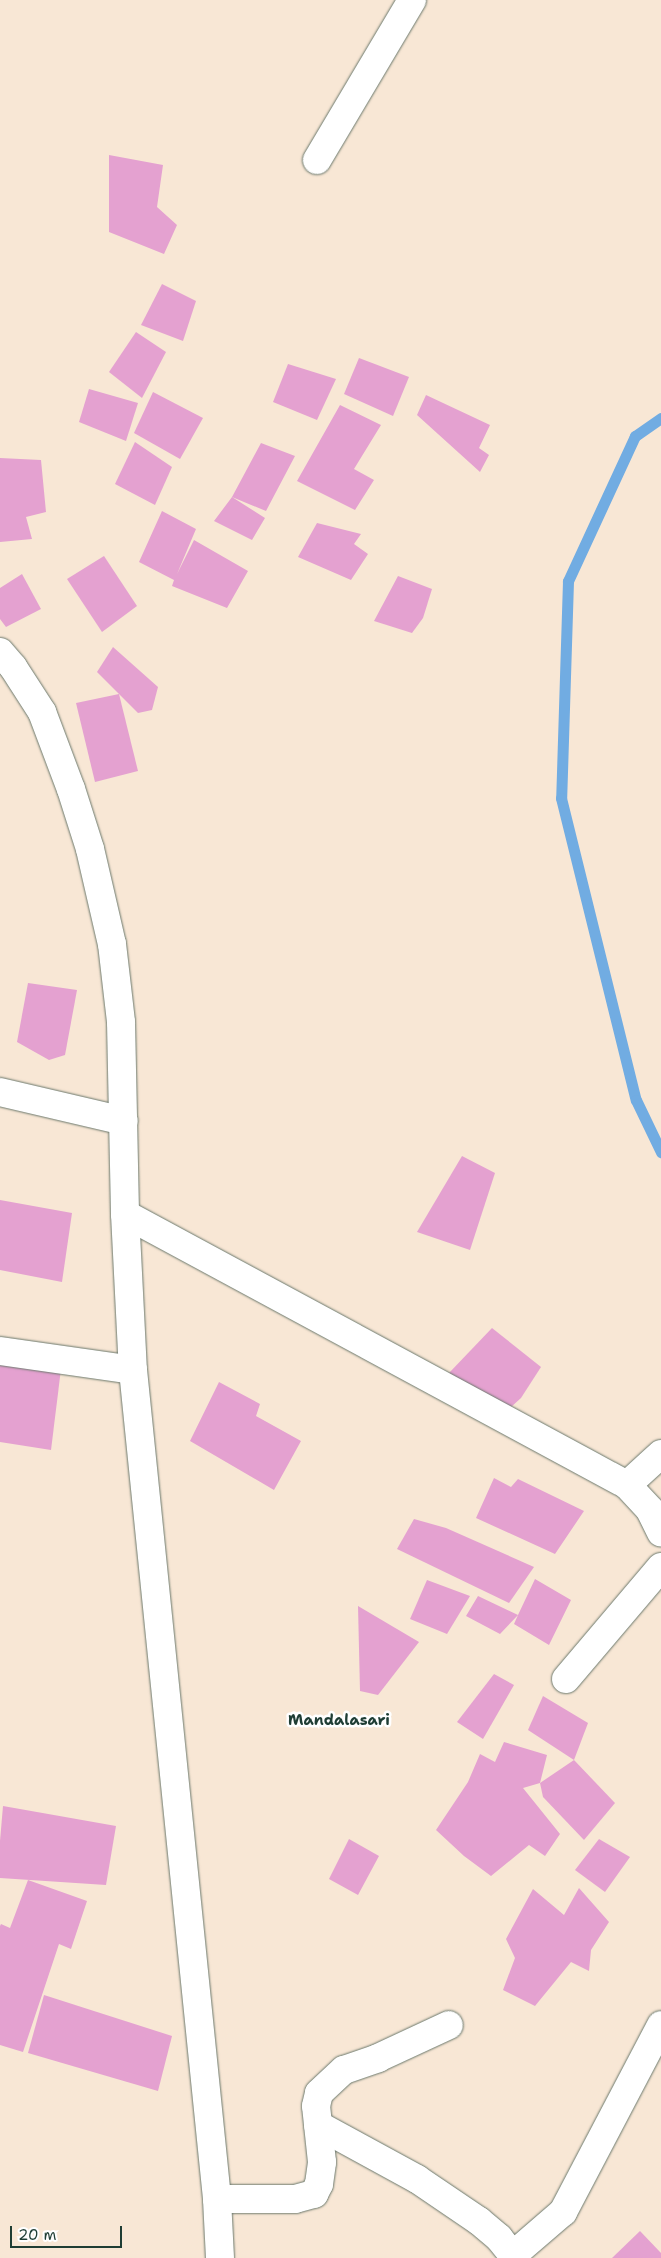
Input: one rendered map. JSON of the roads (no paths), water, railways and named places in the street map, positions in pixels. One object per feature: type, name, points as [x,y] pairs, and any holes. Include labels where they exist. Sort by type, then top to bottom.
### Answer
[{"type":"street","points":[[317,160],[412,0]]},
{"type":"street","points":[[0,652],[13,667],[42,712],[71,789],[90,849],[112,944],[122,1022],[125,1214],[133,1370],[217,2199],[220,2258]]},
{"type":"street","points":[[0,1092],[124,1120]]},
{"type":"street","points":[[125,1214],[627,1485],[650,1510],[661,1533]]},
{"type":"street","points":[[0,1351],[133,1370]]},
{"type":"street","points":[[627,1485],[661,1454]]},
{"type":"street","points":[[566,1679],[661,1567]]},
{"type":"street","points":[[217,2199],[295,2199],[314,2194],[319,2184],[322,2162],[316,2106],[319,2093],[344,2070],[378,2058],[449,2025]]},
{"type":"street","points":[[318,2124],[417,2179],[471,2215],[499,2238],[514,2256],[563,2212],[661,2025]]},
{"type":"waterway","points":[[661,418],[635,436],[568,581],[561,798],[636,1100],[661,1152]]},
{"type":"district","name":"Mandalasari","points":[[339,1721]]}]
